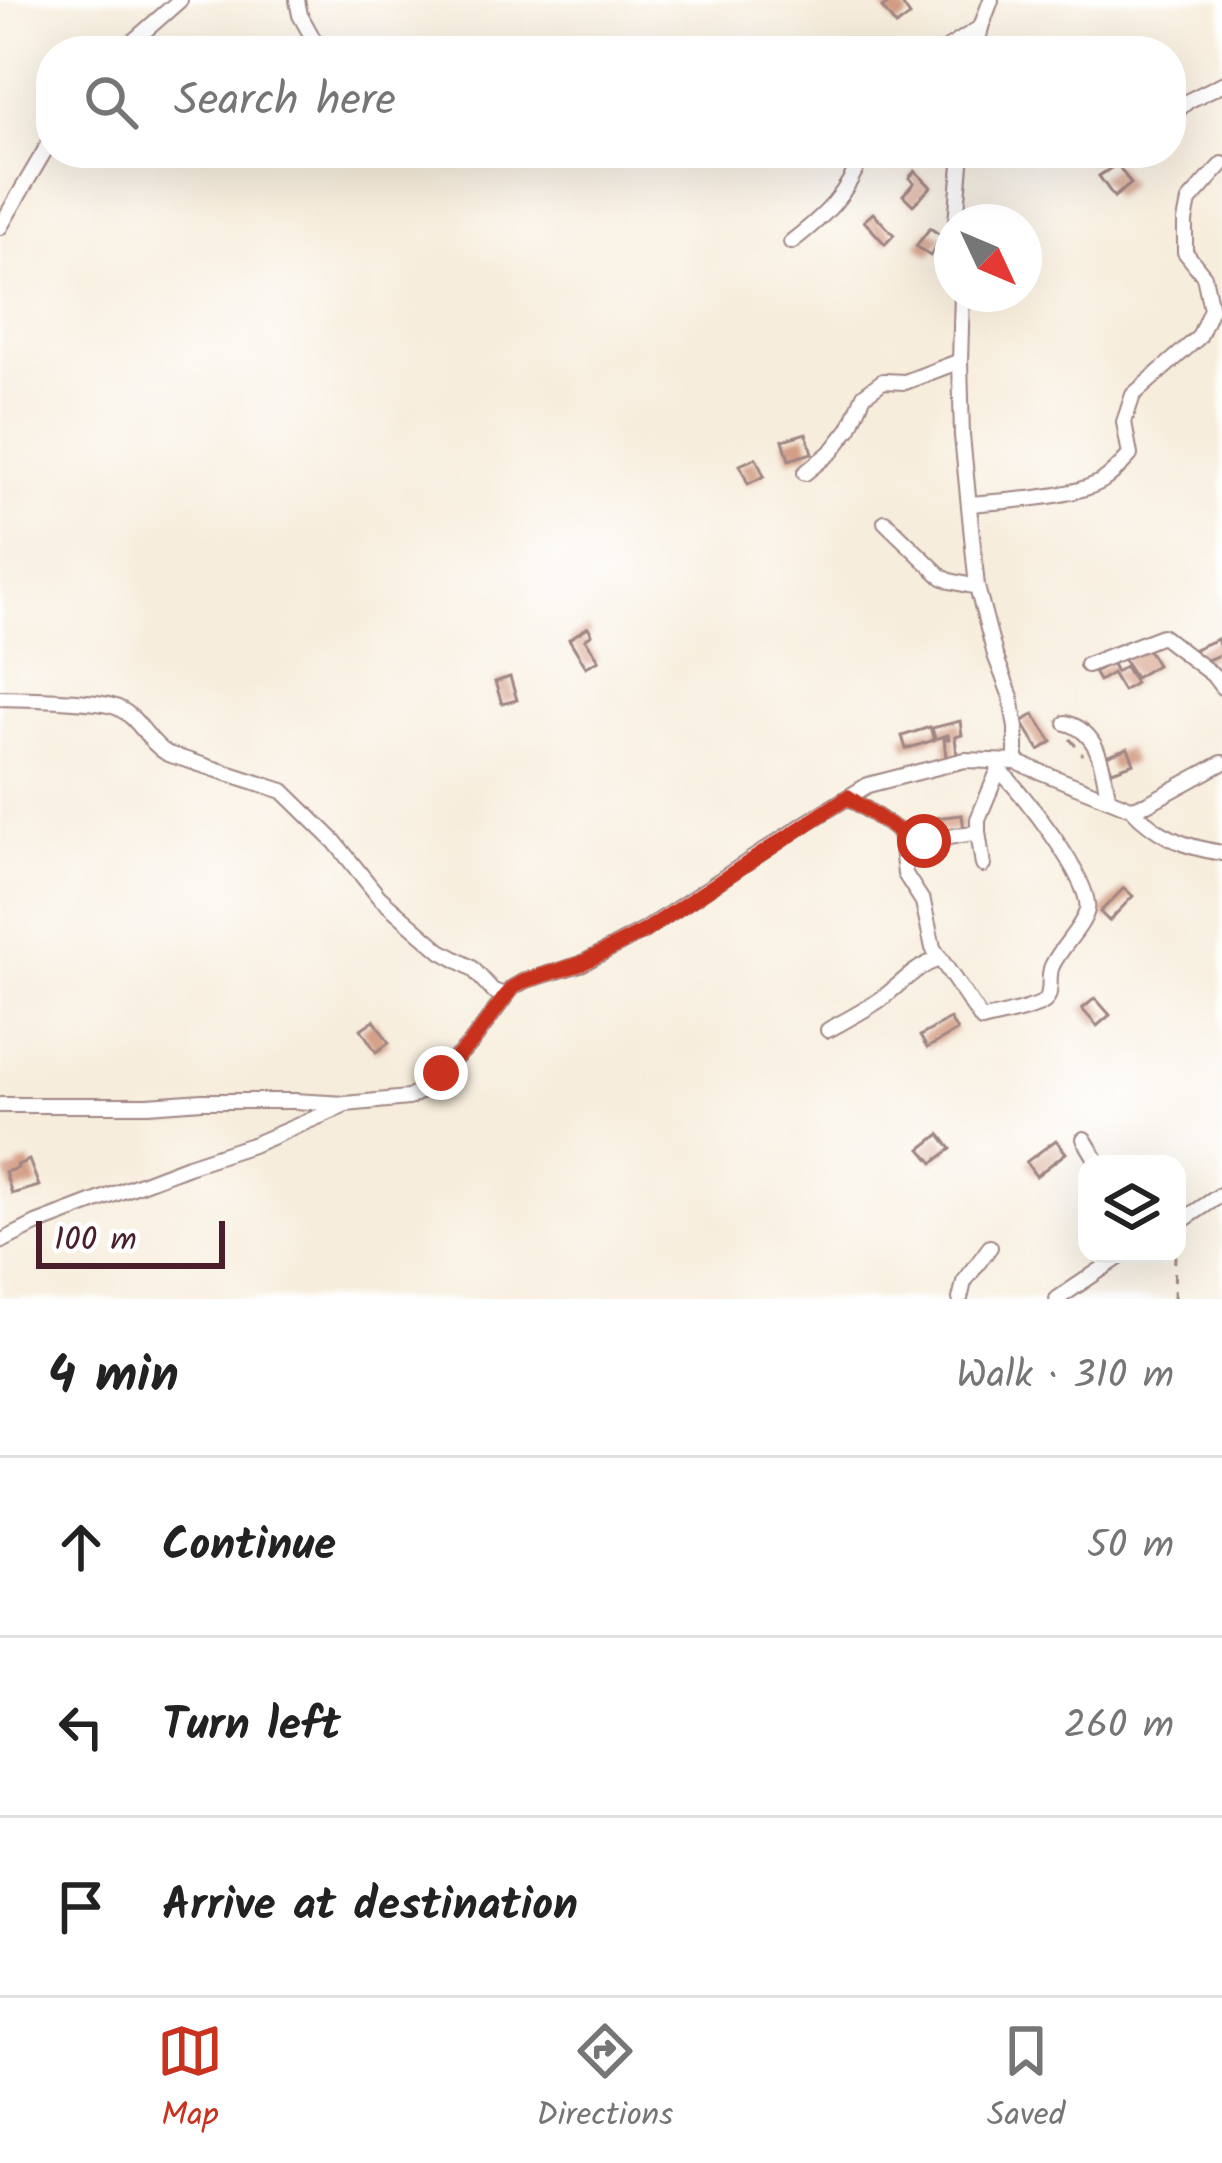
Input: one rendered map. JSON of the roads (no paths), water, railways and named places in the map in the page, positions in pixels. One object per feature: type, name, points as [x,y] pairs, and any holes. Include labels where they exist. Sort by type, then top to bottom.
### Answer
[{"type":"street","points":[[139,36],[180,0]]},
{"type":"street","points":[[297,0],[312,36]]},
{"type":"street","points":[[979,36],[991,0]]},
{"type":"street","points":[[967,36],[981,27]]},
{"type":"street","points":[[1186,103],[1222,84]]},
{"type":"street","points":[[968,504],[1082,488],[1118,470],[1130,455],[1124,422],[1132,394],[1199,337],[1210,309],[1204,276],[1185,252],[1185,220],[1189,201],[1222,164]]},
{"type":"street","points":[[0,227],[36,166]]},
{"type":"street","points":[[791,242],[832,209],[857,168]]},
{"type":"street","points":[[958,204],[961,168]]},
{"type":"street","points":[[961,312],[962,436],[977,587],[1016,728],[1005,764],[978,819],[983,865]]},
{"type":"street","points":[[805,473],[832,451],[850,428],[864,395],[883,381],[904,382],[960,361]]},
{"type":"street","points":[[885,522],[942,577],[977,587]]},
{"type":"street","points":[[1087,665],[1162,636],[1222,687]]},
{"type":"street","points":[[0,698],[116,707],[168,754],[283,791],[335,842],[379,897],[441,951],[465,963],[494,991],[505,995]]},
{"type":"street","points":[[1066,723],[1083,730],[1097,749],[1108,797]]},
{"type":"street","points":[[0,1105],[346,1104],[408,1098],[471,1043],[505,995],[524,981],[580,964],[645,931],[868,785],[965,760],[1005,764],[1108,797],[1179,844],[1222,854]]},
{"type":"street","points":[[1131,808],[1222,763]]},
{"type":"street","points":[[900,832],[905,874],[923,902],[933,948],[982,1020],[1042,1003],[1049,993],[1049,971],[1085,917],[1087,894],[1005,764]]},
{"type":"street","points":[[848,797],[900,832],[908,831],[927,842],[978,832]]},
{"type":"street","points":[[828,1030],[939,959]]},
{"type":"street","points":[[0,1242],[346,1104]]},
{"type":"street","points":[[1084,1138],[1094,1155]]},
{"type":"street","points":[[1186,1218],[1222,1193]]},
{"type":"street","points":[[960,1299],[964,1282],[990,1247]]},
{"type":"street","points":[[1057,1299],[1111,1263]]}]
